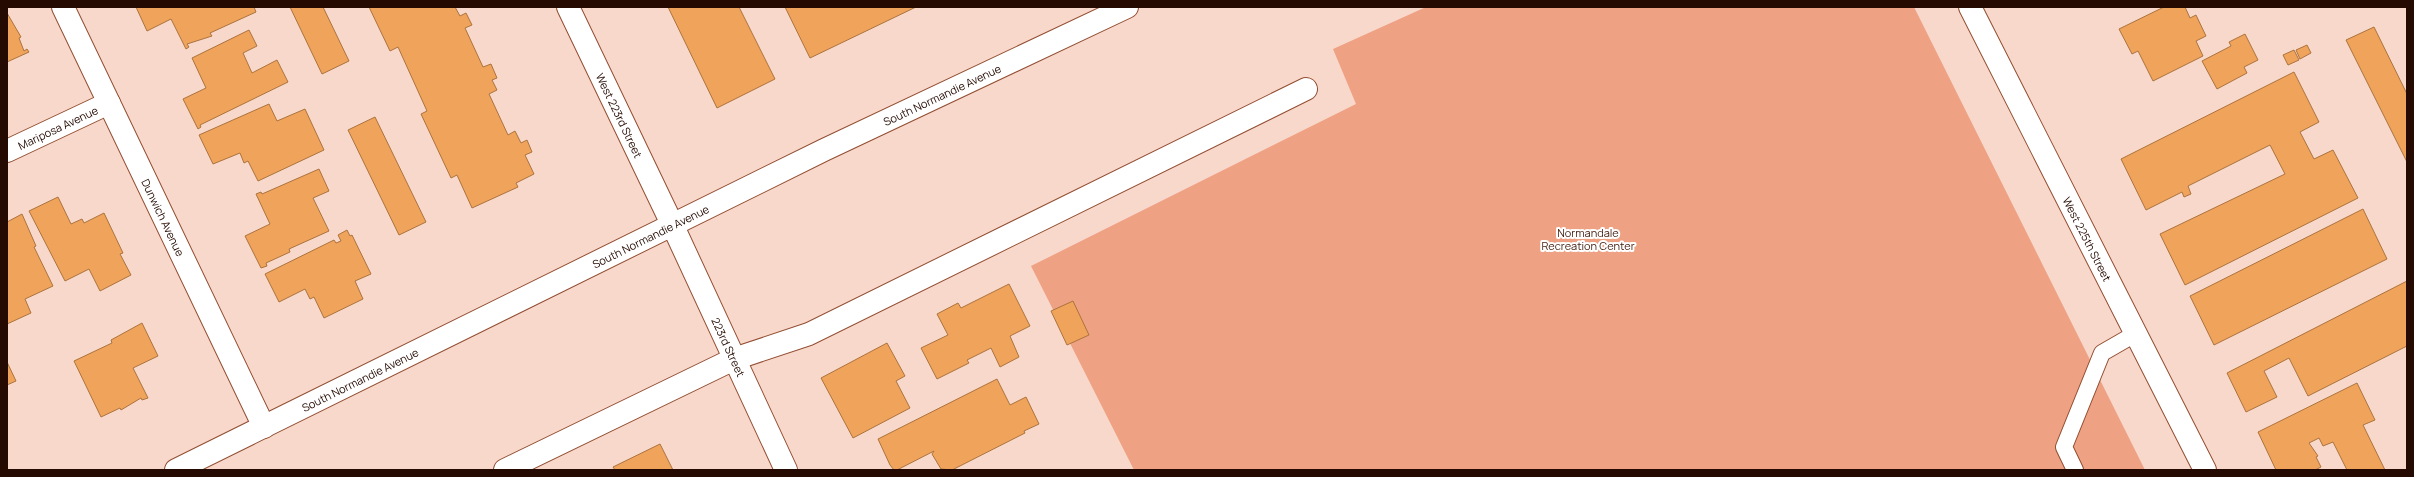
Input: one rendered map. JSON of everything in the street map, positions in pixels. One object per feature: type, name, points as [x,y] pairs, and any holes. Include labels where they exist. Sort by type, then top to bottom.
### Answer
[{"type":"street","name":"Dunwich Avenue","points":[[63,7],[264,427]]},
{"type":"street","name":"West 223rd Street","points":[[568,7],[672,224]]},
{"type":"street","name":"South Normandie Avenue","points":[[176,470],[672,224],[1127,7]]},
{"type":"street","name":"West 225th Street","points":[[1970,7],[2205,470]]},
{"type":"street","points":[[505,470],[734,359],[810,334],[1306,89]]},
{"type":"street","name":"Mariposa Avenue","points":[[7,151],[109,103]]},
{"type":"street","name":"223rd Street","points":[[672,224],[786,470]]},
{"type":"lane","points":[[2075,470],[2064,447],[2102,353],[2135,334]]},
{"type":"green space","name":"Normandale Recreation Center","points":[[1426,7],[1914,7],[2145,470],[1134,470],[1031,266],[1356,104],[1333,49]]},
{"type":"building","points":[[136,7],[254,7],[256,12],[210,33],[212,36],[187,44],[189,47],[186,49],[171,19],[147,31]]},
{"type":"building","points":[[290,7],[323,7],[349,61],[322,74]]},
{"type":"building","points":[[369,7],[455,7],[460,16],[466,13],[472,25],[465,28],[483,67],[491,64],[497,78],[492,80],[497,90],[489,94],[508,135],[515,131],[521,143],[527,140],[532,152],[525,155],[534,174],[516,183],[518,187],[472,208],[457,175],[451,178],[421,114],[427,111],[398,47],[390,51]]},
{"type":"building","points":[[668,7],[739,7],[775,79],[717,108]]},
{"type":"building","points":[[785,7],[916,7],[810,58]]},
{"type":"building","points":[[2164,7],[2185,7],[2190,18],[2196,15],[2206,36],[2196,41],[2203,56],[2153,81],[2138,51],[2132,54],[2119,29]]},
{"type":"building","points":[[7,13],[21,37],[19,38],[24,51],[27,49],[29,52],[7,62]]},
{"type":"building","points":[[2374,27],[2407,94],[2407,162],[2346,40]]},
{"type":"building","points":[[249,30],[257,46],[243,53],[252,73],[277,60],[288,82],[200,125],[201,127],[198,129],[183,99],[206,88],[192,58]]},
{"type":"building","points":[[2245,34],[2258,60],[2244,67],[2247,73],[2217,89],[2202,61],[2231,46],[2229,42]]},
{"type":"building","points":[[2307,45],[2311,53],[2300,59],[2296,50]]},
{"type":"building","points":[[2294,50],[2299,60],[2288,65],[2283,55]]},
{"type":"building","points":[[2294,72],[2319,122],[2300,132],[2314,159],[2333,150],[2358,198],[2185,285],[2160,234],[2285,174],[2270,145],[2188,186],[2191,194],[2184,197],[2182,192],[2146,210],[2121,159]]},
{"type":"building","points":[[269,104],[277,121],[305,109],[324,150],[258,181],[248,161],[244,163],[240,153],[213,164],[199,135]]},
{"type":"building","points":[[375,117],[426,222],[399,235],[348,130]]},
{"type":"building","points":[[319,169],[329,191],[313,198],[329,231],[289,249],[290,252],[266,263],[267,266],[261,268],[245,236],[270,224],[256,194],[261,192],[262,194]]},
{"type":"building","points":[[58,197],[71,224],[82,219],[84,223],[104,213],[123,253],[120,254],[131,275],[100,291],[89,269],[65,281],[29,211]]},
{"type":"building","points":[[2363,209],[2387,259],[2214,345],[2190,296]]},
{"type":"building","points":[[22,214],[36,246],[34,247],[53,286],[25,299],[31,313],[7,324],[7,222]]},
{"type":"building","points":[[347,230],[350,236],[352,235],[371,274],[355,281],[363,299],[324,318],[314,297],[310,299],[305,289],[279,302],[265,274],[334,240],[336,243],[341,241],[338,235]]},
{"type":"building","points":[[2407,281],[2407,346],[2308,396],[2289,358],[2264,371],[2277,397],[2246,412],[2227,373]]},
{"type":"building","points":[[1009,284],[1030,326],[1010,336],[1019,357],[1000,367],[991,348],[967,360],[969,363],[937,379],[921,348],[948,335],[937,314],[958,303],[961,308]]},
{"type":"building","points":[[1073,301],[1089,335],[1067,345],[1051,311]]},
{"type":"building","points":[[142,323],[158,356],[133,368],[148,398],[142,400],[141,398],[121,410],[120,408],[101,417],[74,361],[112,343],[111,340]]},
{"type":"building","points":[[887,343],[905,376],[896,381],[910,408],[853,438],[821,378]]},
{"type":"building","points":[[7,362],[16,381],[7,385]]},
{"type":"building","points":[[997,379],[1010,405],[1026,397],[1039,424],[1024,431],[1025,433],[952,470],[941,469],[932,454],[934,451],[897,470],[894,470],[890,465],[878,439]]},
{"type":"building","points":[[2357,383],[2375,420],[2363,425],[2385,470],[2347,470],[2333,442],[2323,446],[2319,438],[2309,443],[2318,456],[2316,457],[2321,467],[2315,470],[2276,470],[2258,432]]},
{"type":"building","points":[[660,444],[673,470],[615,470],[613,467]]}]
